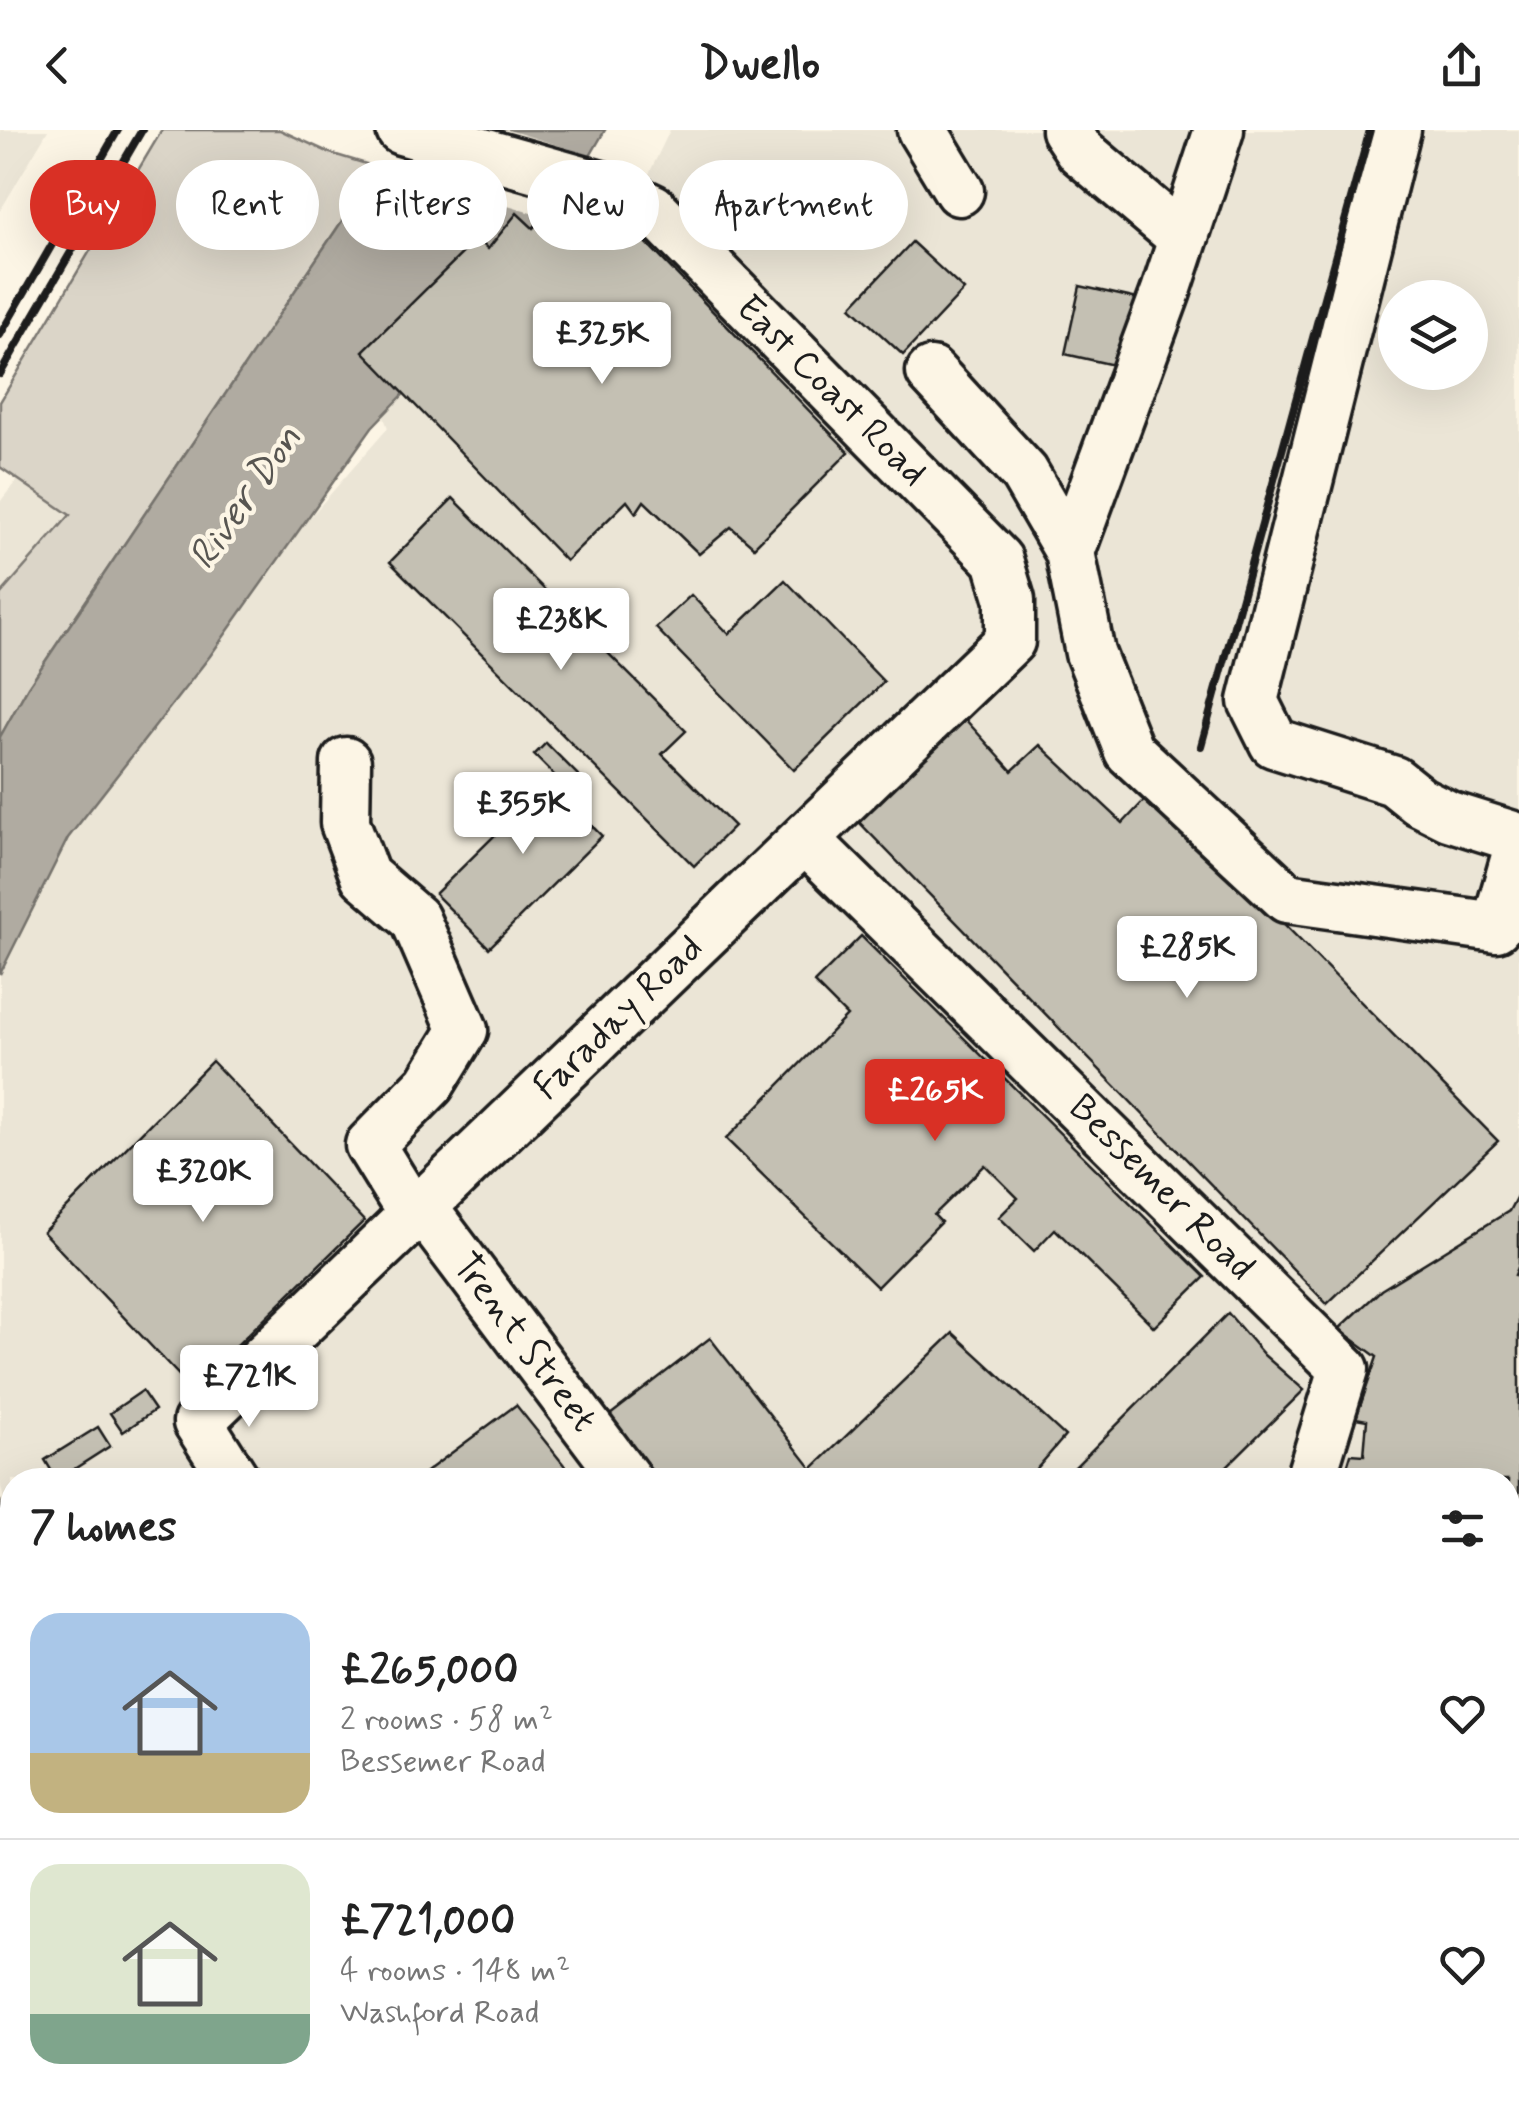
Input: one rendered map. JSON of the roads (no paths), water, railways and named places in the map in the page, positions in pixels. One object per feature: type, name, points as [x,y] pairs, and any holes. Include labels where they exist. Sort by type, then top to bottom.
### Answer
[{"type":"street","name":"East Coast Road","points":[[400,130],[611,189],[652,210],[1004,580]]},
{"type":"street","points":[[922,130],[958,191]]},
{"type":"street","points":[[1066,130],[1080,152],[1183,238]]},
{"type":"street","points":[[1070,552],[1218,130]]},
{"type":"street","points":[[1396,130],[1253,701],[1274,743],[1394,781],[1419,801],[1449,816],[1519,838]]},
{"type":"street","points":[[931,372],[1024,473],[1070,552],[1090,653],[1129,751],[1287,898],[1496,927],[1519,846]]},
{"type":"street","points":[[1004,580],[1046,510]]},
{"type":"street","name":"Faraday Road","points":[[227,1468],[198,1422],[1010,640],[1004,580]]},
{"type":"street","name":"Trent Street","points":[[346,762],[345,824],[365,876],[415,919],[463,1030],[430,1084],[370,1145],[618,1468]]},
{"type":"street","name":"Bessemer Road","points":[[806,840],[1344,1369],[1314,1468]]},
{"type":"water","name":"River Don","points":[[395,130],[605,130],[588,160],[527,160],[527,250],[536,250],[526,267],[372,427],[210,656],[68,838],[0,974],[0,737],[28,687],[339,225],[339,250],[507,250],[507,160],[378,160]]},
{"type":"railway","points":[[0,335],[118,130]]},
{"type":"railway","points":[[0,374],[142,130]]},
{"type":"railway","points":[[1201,746],[1370,130]]}]
